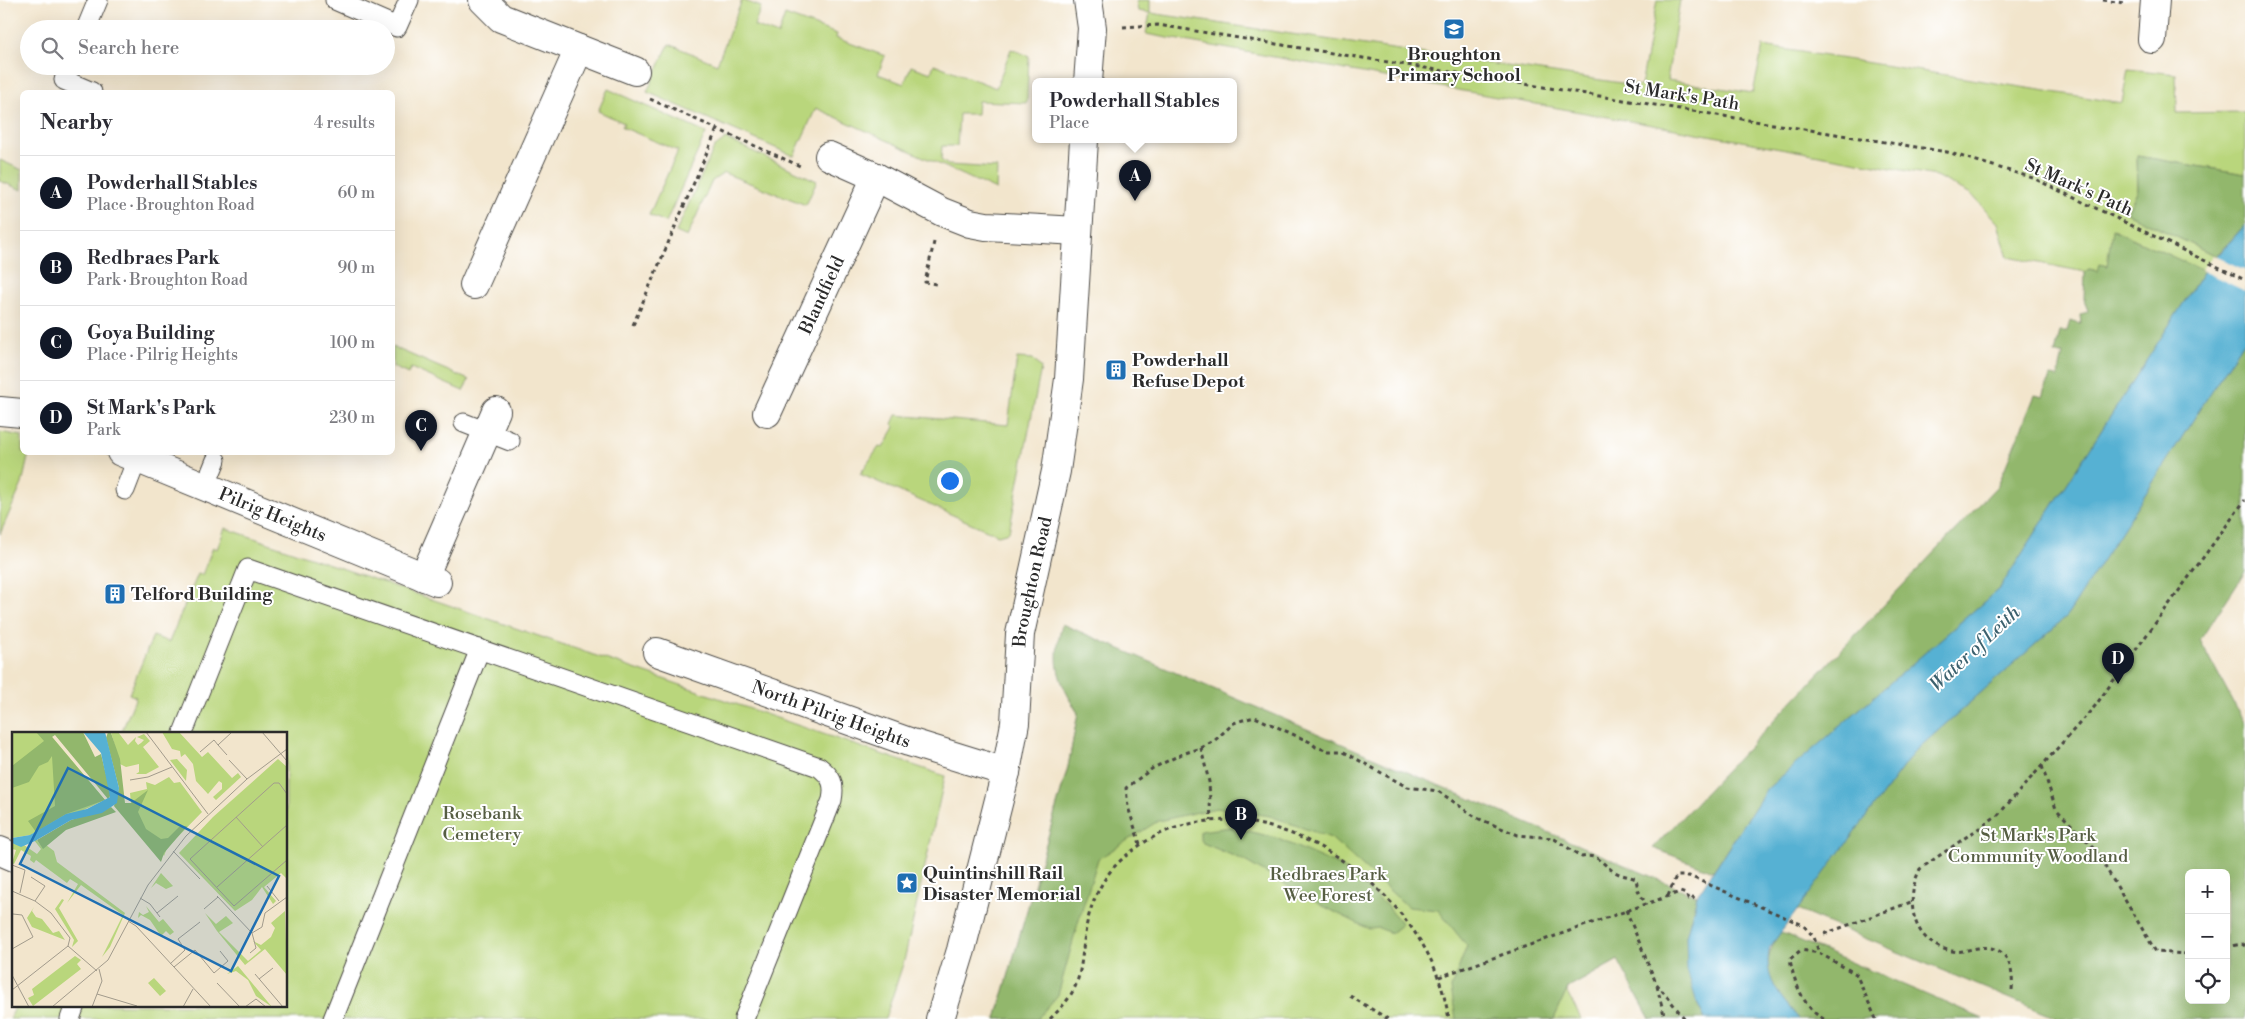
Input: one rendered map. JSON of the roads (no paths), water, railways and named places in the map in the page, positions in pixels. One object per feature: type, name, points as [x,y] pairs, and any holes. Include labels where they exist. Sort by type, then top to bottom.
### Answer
[{"type":"street","points":[[483,0],[501,18],[636,71]]},
{"type":"street","points":[[1088,0],[1092,28],[1088,78]]},
{"type":"street","points":[[2152,39],[2154,0]]},
{"type":"street","points":[[474,285],[579,49]]},
{"type":"street","name":"Broughton Road","points":[[940,1019],[961,950],[1006,772],[1015,723],[1020,634],[1056,471],[1068,379],[1084,143]]},
{"type":"street","points":[[829,156],[876,177],[942,212],[970,223],[986,226],[1078,231]]},
{"type":"street","name":"Blandfield","points":[[767,414],[876,177]]},
{"type":"street","points":[[0,411],[20,413]]},
{"type":"street","name":"Pilrig Heights","points":[[129,456],[430,579],[490,427]]},
{"type":"street","name":"North Pilrig Heights","points":[[657,652],[909,742],[1006,772]]},
{"type":"street","points":[[0,851],[12,856]]},
{"type":"lane","points":[[90,20],[98,0]]},
{"type":"lane","points":[[335,0],[381,20]]},
{"type":"lane","points":[[395,26],[397,27],[409,0]]},
{"type":"lane","points":[[66,75],[64,80],[87,90]]},
{"type":"lane","points":[[125,490],[129,456]]},
{"type":"lane","points":[[205,487],[216,460]]},
{"type":"lane","points":[[183,732],[248,569],[810,764],[828,774],[834,787],[832,800],[744,1019]]},
{"type":"lane","points":[[333,1019],[480,649]]},
{"type":"lane","points":[[70,1019],[75,1006]]},
{"type":"water","name":"Water of Leith","points":[[2245,225],[2245,339],[2067,616],[1914,752],[1770,947],[1768,968],[1774,986],[1799,1019],[1705,1019],[1697,1003],[1687,970],[1686,937],[1697,896],[1767,789],[2000,588],[2204,271]]},
{"type":"place","name":"Broughton Primary School","points":[[1454,29]]},
{"type":"place","name":"Powderhall Stables","points":[[1135,201]]},
{"type":"place","name":"Powderhall Refuse Depot","points":[[1116,370]]},
{"type":"place","name":"Goya Building","points":[[421,451]]},
{"type":"place","name":"Telford Building","points":[[115,594]]},
{"type":"place","name":"St Mark's Park","points":[[2118,684]]},
{"type":"place","name":"Redbraes Park","points":[[1241,840]]},
{"type":"place","name":"Quintinshill Rail Disaster Memorial","points":[[907,883]]},
{"type":"park label","name":"Rosebank Cemetery","points":[[482,823]]},
{"type":"park label","name":"St Mark's Park Community Woodland","points":[[2038,845]]},
{"type":"park label","name":"Redbraes Park Wee Forest","points":[[1328,884]]}]
